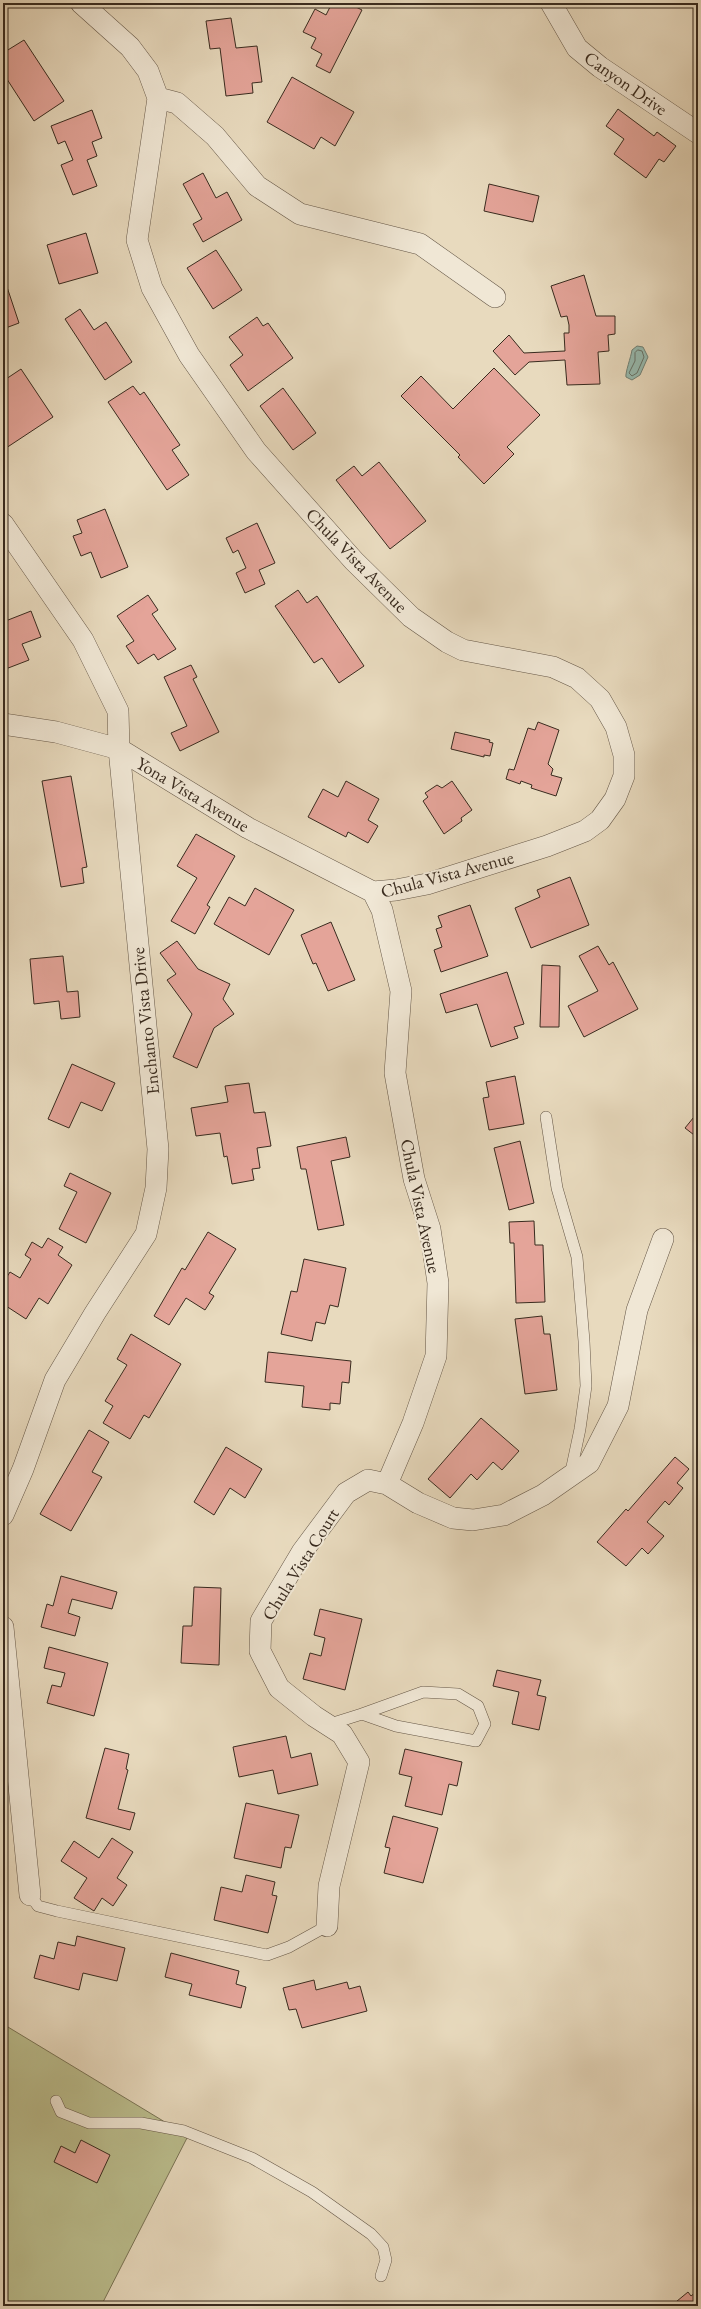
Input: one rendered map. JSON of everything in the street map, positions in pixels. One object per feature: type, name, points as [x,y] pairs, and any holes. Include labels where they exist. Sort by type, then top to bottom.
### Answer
[{"type":"street","name":"Chula Vista Avenue","points":[[82,3],[130,47],[148,71],[158,98],[137,240],[152,288],[189,355],[256,451],[354,561],[411,617],[446,642],[463,650],[553,667],[577,678],[600,699],[616,727],[622,748],[624,776],[615,799],[600,820],[585,831],[559,842],[427,884],[396,890],[373,892],[382,910],[401,991],[395,1073],[414,1180],[430,1229],[438,1283],[436,1356],[413,1423],[388,1484]]},
{"type":"street","name":"Canyon Drive","points":[[550,3],[577,48],[600,67],[698,133]]},
{"type":"street","points":[[158,98],[177,103],[215,136],[257,186],[300,214],[420,244],[495,296]]},
{"type":"street","name":"Enchanto Vista Drive","points":[[3,524],[83,640],[118,711],[119,749],[158,1149],[156,1188],[146,1234],[95,1313],[55,1380],[23,1469],[3,1515]]},
{"type":"street","name":"Yona Vista Avenue","points":[[3,724],[56,732],[119,749],[248,828],[373,892]]},
{"type":"street","points":[[388,1484],[418,1503],[453,1518],[473,1520],[504,1515],[543,1495],[589,1463],[618,1406],[637,1310],[663,1238]]},
{"type":"street","name":"Chula Vista Court","points":[[328,1926],[329,1886],[359,1762],[342,1734],[327,1725],[279,1688],[260,1650],[261,1621],[302,1552],[346,1493],[368,1480],[388,1484]]},
{"type":"street","points":[[3,1627],[30,1895]]},
{"type":"lane","points":[[546,1116],[557,1188],[577,1257],[583,1333],[586,1386],[580,1428],[570,1477]]},
{"type":"lane","points":[[327,1725],[423,1692],[458,1694],[478,1706],[485,1724],[476,1741],[396,1726],[362,1714]]},
{"type":"lane","points":[[30,1895],[38,1906],[57,1911],[267,1956],[289,1947],[328,1926]]},
{"type":"lane","points":[[56,2101],[61,2112],[89,2123],[141,2123],[184,2131],[252,2158],[278,2172],[312,2192],[371,2234],[383,2247],[386,2260],[381,2276]]},
{"type":"green space","points":[[3,2024],[188,2136],[101,2306],[3,2306]]},
{"type":"water","points":[[637,346],[643,347],[648,357],[640,375],[632,380],[626,377],[626,375],[632,350]]},
{"type":"building","points":[[332,3],[348,3],[362,10],[330,73],[316,66],[322,54],[311,48],[316,38],[303,32],[315,9],[326,15]]},
{"type":"building","points":[[231,18],[236,48],[257,46],[262,82],[252,83],[253,93],[226,96],[220,48],[210,49],[206,21]]},
{"type":"building","points":[[24,40],[64,101],[34,121],[3,73],[3,53]]},
{"type":"building","points":[[292,77],[354,112],[335,146],[321,137],[314,149],[267,122]]},
{"type":"building","points":[[618,109],[654,136],[657,132],[676,146],[664,162],[659,159],[646,178],[614,154],[624,139],[606,126]]},
{"type":"building","points":[[92,110],[102,138],[92,142],[97,156],[87,160],[97,186],[73,195],[61,165],[73,160],[65,141],[58,144],[51,126]]},
{"type":"building","points":[[203,173],[216,198],[227,192],[242,220],[203,242],[193,224],[202,219],[183,184]]},
{"type":"building","points":[[489,184],[539,196],[533,222],[484,211]]},
{"type":"building","points":[[86,233],[98,273],[59,284],[47,245]]},
{"type":"building","points":[[216,250],[242,290],[213,309],[187,268]]},
{"type":"building","points":[[3,275],[19,323],[3,329]]},
{"type":"building","points":[[584,275],[596,316],[615,316],[615,334],[608,335],[609,351],[598,352],[600,384],[567,385],[565,360],[529,362],[515,375],[493,351],[509,335],[524,353],[565,351],[564,333],[569,333],[569,325],[567,316],[561,317],[551,286]]},
{"type":"building","points":[[80,309],[94,330],[106,322],[132,362],[105,380],[65,319]]},
{"type":"building","points":[[257,317],[263,326],[268,323],[293,358],[248,391],[230,365],[243,355],[229,337]]},
{"type":"building","points":[[494,368],[540,415],[507,447],[514,454],[484,484],[458,457],[460,455],[401,396],[421,376],[453,409]]},
{"type":"building","points":[[21,369],[53,417],[3,450],[3,424],[6,422],[3,417],[3,406],[5,405],[3,402],[3,381]]},
{"type":"building","points":[[133,386],[140,395],[144,392],[180,445],[172,450],[189,475],[167,490],[108,402]]},
{"type":"building","points":[[283,388],[316,433],[293,450],[260,406]]},
{"type":"building","points":[[379,462],[426,521],[390,549],[336,480],[354,466],[362,476]]},
{"type":"building","points":[[105,509],[128,567],[101,578],[91,552],[81,556],[73,536],[82,533],[77,520]]},
{"type":"building","points":[[257,523],[275,563],[259,570],[265,584],[245,593],[236,573],[246,568],[238,550],[233,553],[226,538]]},
{"type":"building","points":[[298,590],[307,603],[317,596],[364,666],[339,683],[322,658],[314,663],[275,606]]},
{"type":"building","points":[[148,595],[158,610],[152,614],[176,649],[158,660],[154,654],[138,664],[126,646],[134,641],[117,616]]},
{"type":"building","points":[[31,611],[41,637],[22,644],[29,660],[3,670],[3,622]]},
{"type":"building","points":[[191,665],[197,677],[193,679],[219,732],[180,751],[171,733],[187,726],[164,677]]},
{"type":"building","points":[[538,722],[559,730],[548,764],[553,769],[551,775],[562,778],[556,796],[531,788],[532,785],[521,781],[520,784],[506,779],[509,769],[514,770],[528,728],[535,730]]},
{"type":"building","points":[[455,732],[490,740],[489,742],[493,743],[490,756],[484,755],[484,757],[451,749]]},
{"type":"building","points":[[71,776],[87,867],[82,868],[84,883],[61,887],[42,781]]},
{"type":"building","points":[[346,781],[379,799],[368,820],[378,826],[368,843],[348,832],[346,837],[308,817],[323,789],[338,797]]},
{"type":"building","points":[[452,781],[472,810],[461,818],[462,821],[444,834],[423,801],[428,797],[425,793],[437,785],[442,788]]},
{"type":"building","points":[[196,834],[235,856],[207,905],[210,907],[195,934],[171,921],[197,878],[177,866]]},
{"type":"building","points":[[570,877],[589,925],[531,948],[515,908],[540,897],[537,890]]},
{"type":"building","points":[[255,888],[294,910],[269,955],[214,924],[229,897],[245,906]]},
{"type":"building","points":[[470,905],[488,956],[441,972],[434,950],[442,947],[436,929],[442,927],[438,916]]},
{"type":"building","points":[[331,922],[355,980],[328,991],[316,963],[313,964],[301,935]]},
{"type":"building","points":[[177,941],[198,969],[230,984],[223,999],[234,1014],[214,1028],[197,1068],[173,1057],[192,1014],[167,980],[176,974],[160,953]]},
{"type":"building","points":[[598,946],[609,965],[613,962],[638,1009],[584,1037],[568,1006],[598,991],[579,956]]},
{"type":"building","points":[[63,956],[67,992],[78,991],[80,1017],[61,1019],[59,1001],[34,1004],[30,959]]},
{"type":"building","points":[[542,965],[560,966],[559,1027],[540,1027]]},
{"type":"building","points":[[507,972],[524,1024],[514,1027],[518,1038],[491,1047],[477,1004],[446,1013],[440,994]]},
{"type":"building","points":[[72,1064],[115,1083],[102,1111],[81,1102],[69,1128],[48,1119]]},
{"type":"building","points":[[515,1076],[524,1124],[489,1130],[483,1098],[489,1097],[486,1082]]},
{"type":"building","points":[[249,1083],[254,1113],[265,1112],[271,1146],[257,1148],[260,1168],[252,1169],[254,1180],[232,1184],[227,1156],[224,1157],[220,1133],[196,1136],[191,1108],[228,1102],[225,1086]]},
{"type":"building","points":[[698,1112],[698,1138],[685,1128]]},
{"type":"building","points":[[346,1137],[350,1157],[331,1161],[344,1225],[318,1230],[306,1169],[301,1169],[297,1147]]},
{"type":"building","points":[[520,1141],[534,1203],[509,1210],[494,1148]]},
{"type":"building","points":[[70,1173],[111,1193],[86,1243],[59,1229],[77,1192],[64,1186]]},
{"type":"building","points":[[534,1221],[535,1245],[543,1245],[545,1302],[516,1303],[514,1243],[510,1243],[509,1222]]},
{"type":"building","points":[[208,1232],[236,1249],[209,1293],[214,1296],[205,1310],[186,1298],[169,1325],[154,1316],[182,1268],[185,1270]]},
{"type":"building","points":[[48,1238],[63,1247],[58,1255],[72,1265],[48,1304],[39,1298],[26,1319],[3,1304],[3,1283],[10,1272],[20,1278],[31,1259],[25,1255],[32,1242],[42,1248]]},
{"type":"building","points":[[304,1259],[346,1268],[338,1307],[330,1305],[325,1324],[316,1322],[312,1341],[281,1334],[291,1291],[297,1292]]},
{"type":"building","points":[[542,1316],[544,1334],[550,1334],[557,1390],[525,1394],[515,1319]]},
{"type":"building","points":[[131,1334],[181,1364],[149,1418],[144,1415],[130,1439],[103,1423],[113,1406],[105,1401],[127,1365],[117,1359]]},
{"type":"building","points":[[268,1352],[351,1361],[349,1383],[342,1382],[340,1404],[330,1403],[330,1410],[302,1407],[304,1386],[265,1382]]},
{"type":"building","points":[[481,1418],[519,1451],[502,1470],[493,1462],[477,1480],[471,1474],[450,1498],[428,1479]]},
{"type":"building","points":[[89,1430],[109,1442],[92,1472],[102,1477],[71,1531],[40,1514]]},
{"type":"building","points":[[226,1447],[262,1469],[245,1498],[230,1488],[214,1515],[194,1502]]},
{"type":"building","points":[[675,1457],[689,1469],[677,1483],[683,1488],[669,1505],[665,1501],[647,1522],[664,1536],[648,1554],[642,1548],[626,1566],[597,1542],[626,1509],[628,1511]]},
{"type":"building","points":[[61,1576],[117,1592],[112,1609],[72,1599],[68,1613],[80,1617],[75,1636],[41,1627],[47,1604],[53,1606]]},
{"type":"building","points":[[194,1587],[221,1588],[219,1665],[181,1663],[183,1626],[192,1626]]},
{"type":"building","points":[[320,1609],[362,1619],[345,1690],[303,1679],[310,1653],[321,1656],[325,1638],[314,1635]]},
{"type":"building","points":[[49,1647],[108,1663],[94,1716],[47,1703],[52,1685],[61,1687],[65,1673],[44,1668]]},
{"type":"building","points":[[497,1670],[541,1680],[537,1695],[546,1697],[539,1730],[512,1724],[519,1692],[493,1686]]},
{"type":"building","points":[[286,1736],[291,1758],[311,1753],[318,1785],[278,1794],[273,1770],[239,1777],[233,1747]]},
{"type":"building","points":[[105,1748],[129,1754],[126,1769],[128,1770],[118,1809],[135,1813],[130,1830],[86,1818]]},
{"type":"building","points":[[405,1749],[462,1762],[457,1786],[449,1784],[442,1815],[405,1806],[412,1777],[399,1774]]},
{"type":"building","points":[[246,1803],[299,1815],[291,1848],[285,1847],[281,1868],[234,1858]]},
{"type":"building","points":[[393,1816],[438,1828],[423,1883],[384,1873],[390,1848],[385,1847]]},
{"type":"building","points":[[112,1838],[133,1852],[117,1878],[127,1885],[113,1906],[102,1898],[94,1911],[74,1898],[87,1878],[61,1861],[74,1841],[99,1858]]},
{"type":"building","points":[[246,1875],[275,1882],[272,1895],[277,1896],[268,1933],[214,1920],[221,1887],[242,1892]]},
{"type":"building","points":[[77,1936],[125,1948],[117,1981],[83,1973],[79,1990],[34,1978],[40,1955],[54,1959],[58,1942],[75,1946]]},
{"type":"building","points":[[171,1953],[239,1971],[236,1984],[246,1987],[241,2008],[189,1995],[192,1984],[165,1977]]},
{"type":"building","points":[[314,1980],[316,1990],[347,1982],[349,1989],[360,1986],[367,2011],[302,2028],[296,2009],[289,2010],[283,1988]]},
{"type":"building","points":[[81,2140],[110,2155],[97,2183],[54,2162],[61,2146],[75,2153]]},
{"type":"building","points":[[688,2292],[691,2296],[696,2292],[698,2294],[696,2303],[698,2306],[671,2306]]}]
